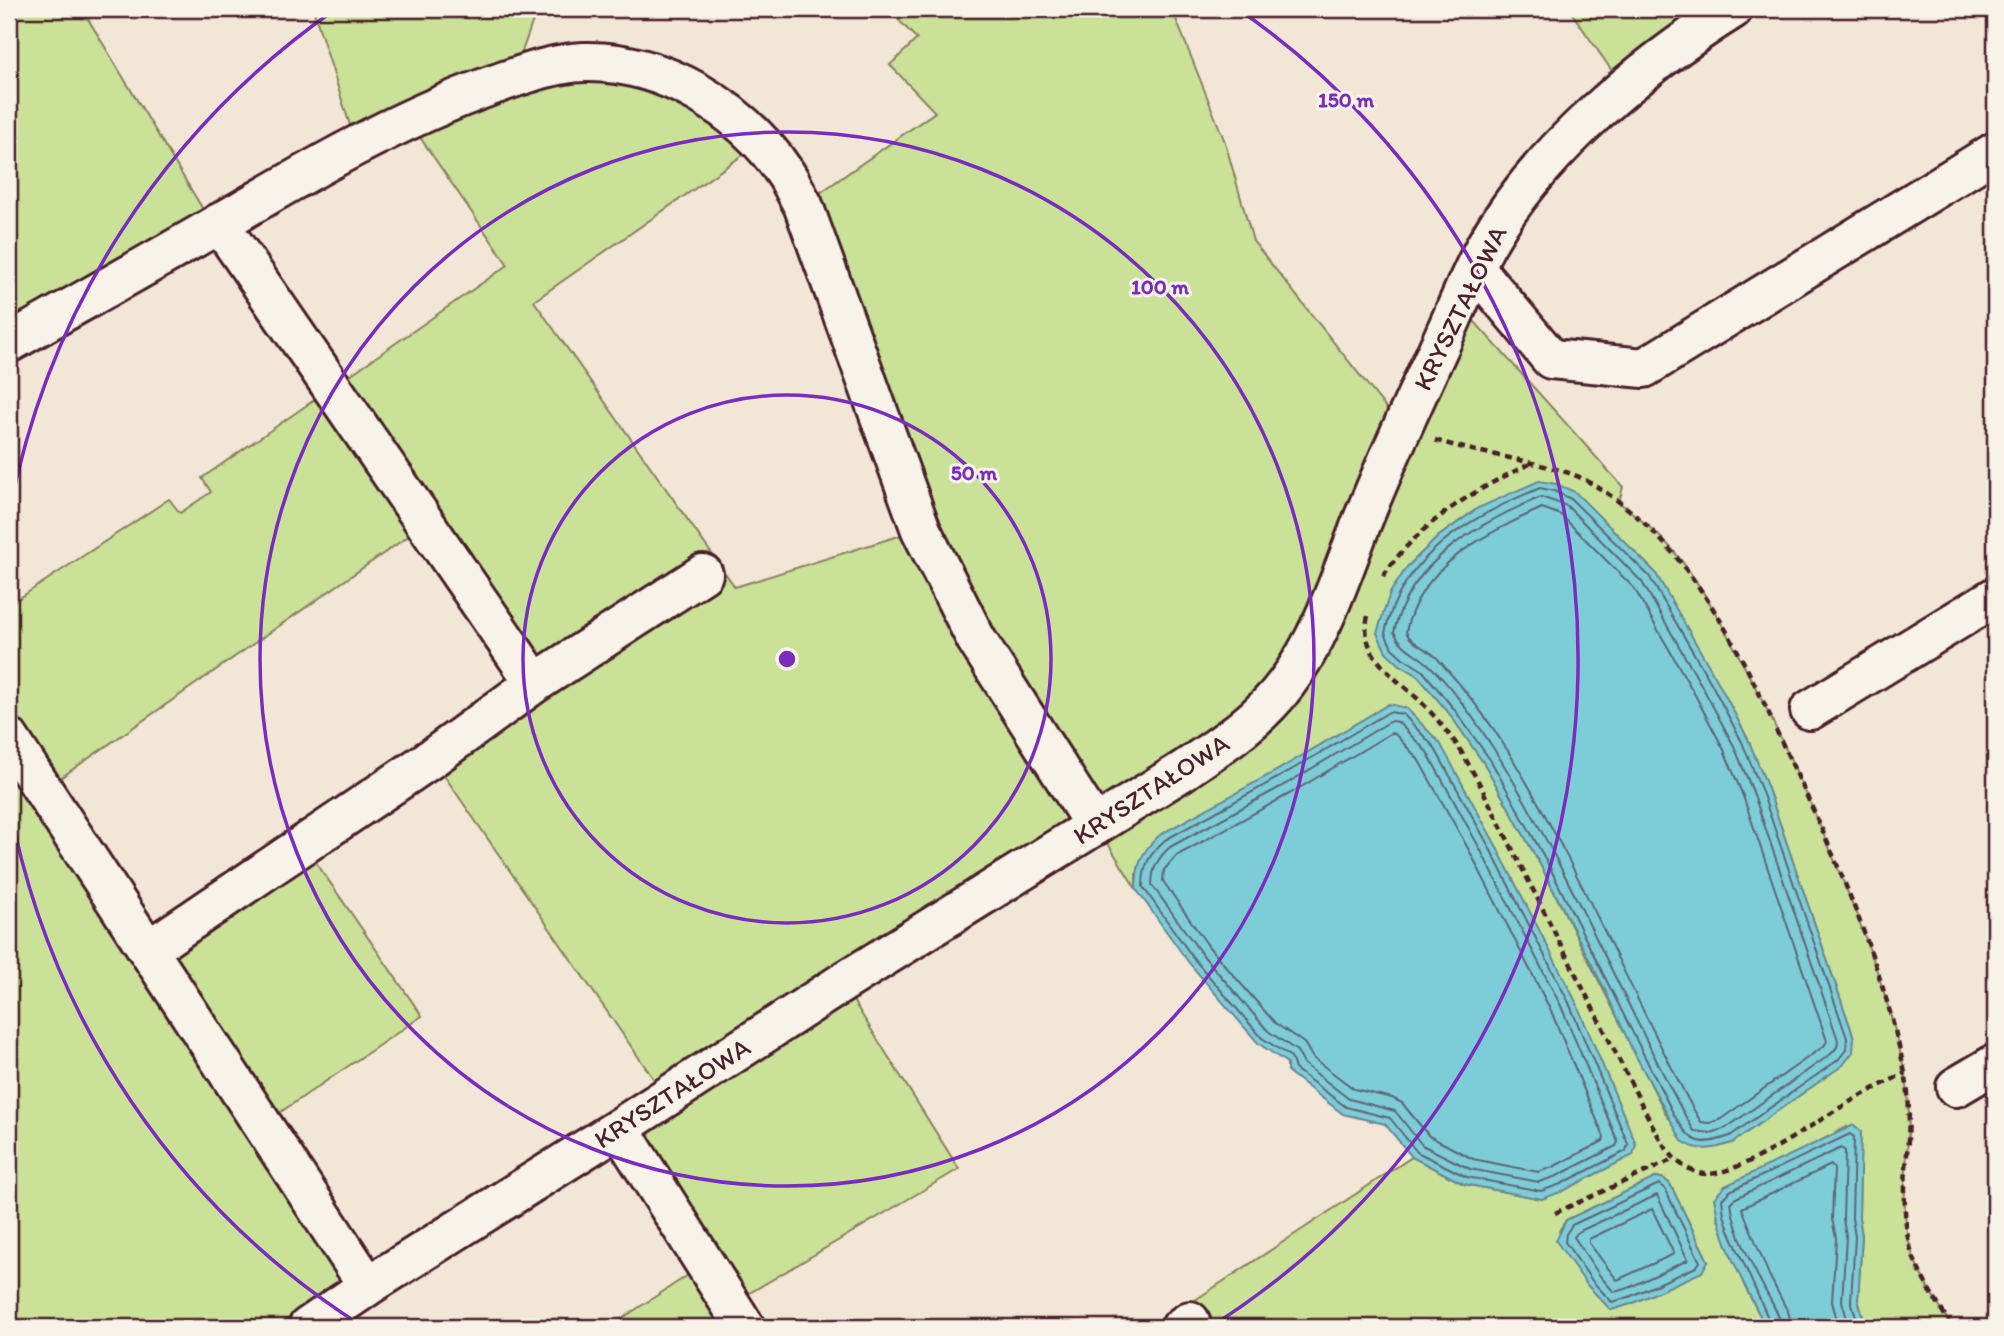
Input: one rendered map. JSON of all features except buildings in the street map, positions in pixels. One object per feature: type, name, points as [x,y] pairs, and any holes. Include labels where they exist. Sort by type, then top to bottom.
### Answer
[{"type":"lane","name":"KRYSZTAŁOWA","points":[[308,1327],[842,983],[1181,772],[1236,735],[1264,710],[1285,686],[1314,642],[1368,506],[1486,244],[1519,198],[1568,139],[1624,88],[1733,9]]},
{"type":"lane","points":[[9,343],[283,185],[367,139],[437,106],[551,66],[585,62],[617,65],[669,80],[720,106],[766,149],[785,173],[803,205],[921,530],[976,639],[1095,826]]},
{"type":"lane","points":[[1475,268],[1551,359],[1644,368],[1995,152]]},
{"type":"lane","points":[[219,223],[535,683]]},
{"type":"lane","points":[[148,950],[432,758],[535,683],[703,574]]},
{"type":"lane","points":[[1810,710],[1995,597]]},
{"type":"lane","points":[[9,738],[368,1286]]},
{"type":"lane","points":[[1956,1087],[1995,1064]]},
{"type":"lane","points":[[619,1128],[746,1327]]},
{"type":"path","points":[[1403,429],[1465,450],[1570,473],[1584,479],[1619,502],[1671,549],[1712,608],[1766,708],[1851,899],[1893,1020],[1908,1090],[1907,1231],[1917,1268],[1952,1327]]},
{"type":"path","points":[[1380,580],[1397,555],[1442,513],[1498,479],[1531,464]]},
{"type":"path","points":[[1369,611],[1366,622],[1374,654],[1382,666],[1422,703],[1450,735],[1477,779],[1641,1103],[1674,1159],[1701,1174],[1717,1174],[1732,1169],[1760,1156],[1846,1104],[1905,1073]]},
{"type":"path","points":[[1555,1213],[1674,1159]]},
{"type":"green space","points":[[9,9],[82,9],[213,226],[9,343]]},
{"type":"green space","points":[[313,9],[537,9],[513,77],[617,65],[760,143],[534,301],[735,587],[921,529],[803,205],[935,112],[890,65],[917,39],[888,9],[1172,9],[1225,142],[1253,241],[1402,428],[1458,303],[1623,487],[1619,502],[1671,548],[1714,611],[1762,700],[1813,808],[1874,964],[1906,1079],[1909,1117],[1905,1194],[1907,1232],[1925,1281],[1952,1327],[1866,1327],[1858,1300],[1862,1236],[1859,1218],[1860,1167],[1847,1127],[1791,1156],[1717,1217],[1745,1287],[1766,1327],[1178,1327],[1199,1314],[1192,1302],[1412,1157],[1464,1184],[1542,1199],[1389,704],[1278,770],[1136,874],[1136,889],[1094,826],[842,983],[959,1169],[731,1304],[745,1327],[609,1327],[705,1264],[619,1128],[666,1097],[432,758],[535,683],[426,524],[43,790],[148,950],[304,845],[422,1016],[263,1124],[368,1286],[308,1327],[9,1327],[9,605],[169,499],[180,513],[211,492],[202,478],[508,265],[408,120],[356,144]],"holes":[[[1575,493],[1655,572],[1748,740],[1767,786],[1854,1038],[1668,1118],[1542,868],[1485,765],[1449,713],[1417,675],[1399,664],[1407,567],[1439,536],[1478,508]],[[1657,1177],[1670,1184],[1708,1261],[1662,1290],[1611,1310],[1559,1231],[1566,1220]]]},
{"type":"green space","points":[[1569,9],[1733,9],[1624,88]]},
{"type":"water","points":[[1539,481],[1575,492],[1655,572],[1717,680],[1748,739],[1767,786],[1854,1038],[1853,1052],[1843,1065],[1732,1143],[1719,1147],[1694,1147],[1682,1141],[1632,1049],[1542,868],[1485,765],[1449,713],[1417,675],[1386,652],[1377,633],[1390,593],[1407,567],[1439,536],[1478,508]]},
{"type":"water","points":[[1389,704],[1406,708],[1440,743],[1575,1000],[1636,1144],[1633,1155],[1542,1199],[1464,1184],[1412,1157],[1385,1124],[1343,1114],[1287,1071],[1287,1063],[1258,1043],[1189,963],[1136,889],[1141,858],[1161,834],[1278,770]]},
{"type":"water","points":[[1854,1125],[1861,1131],[1859,1218],[1862,1236],[1858,1300],[1866,1327],[1766,1327],[1728,1248],[1714,1198],[1725,1186]]},
{"type":"water","points":[[1657,1177],[1670,1184],[1708,1261],[1702,1272],[1631,1304],[1611,1310],[1588,1286],[1556,1241],[1566,1220]]}]
